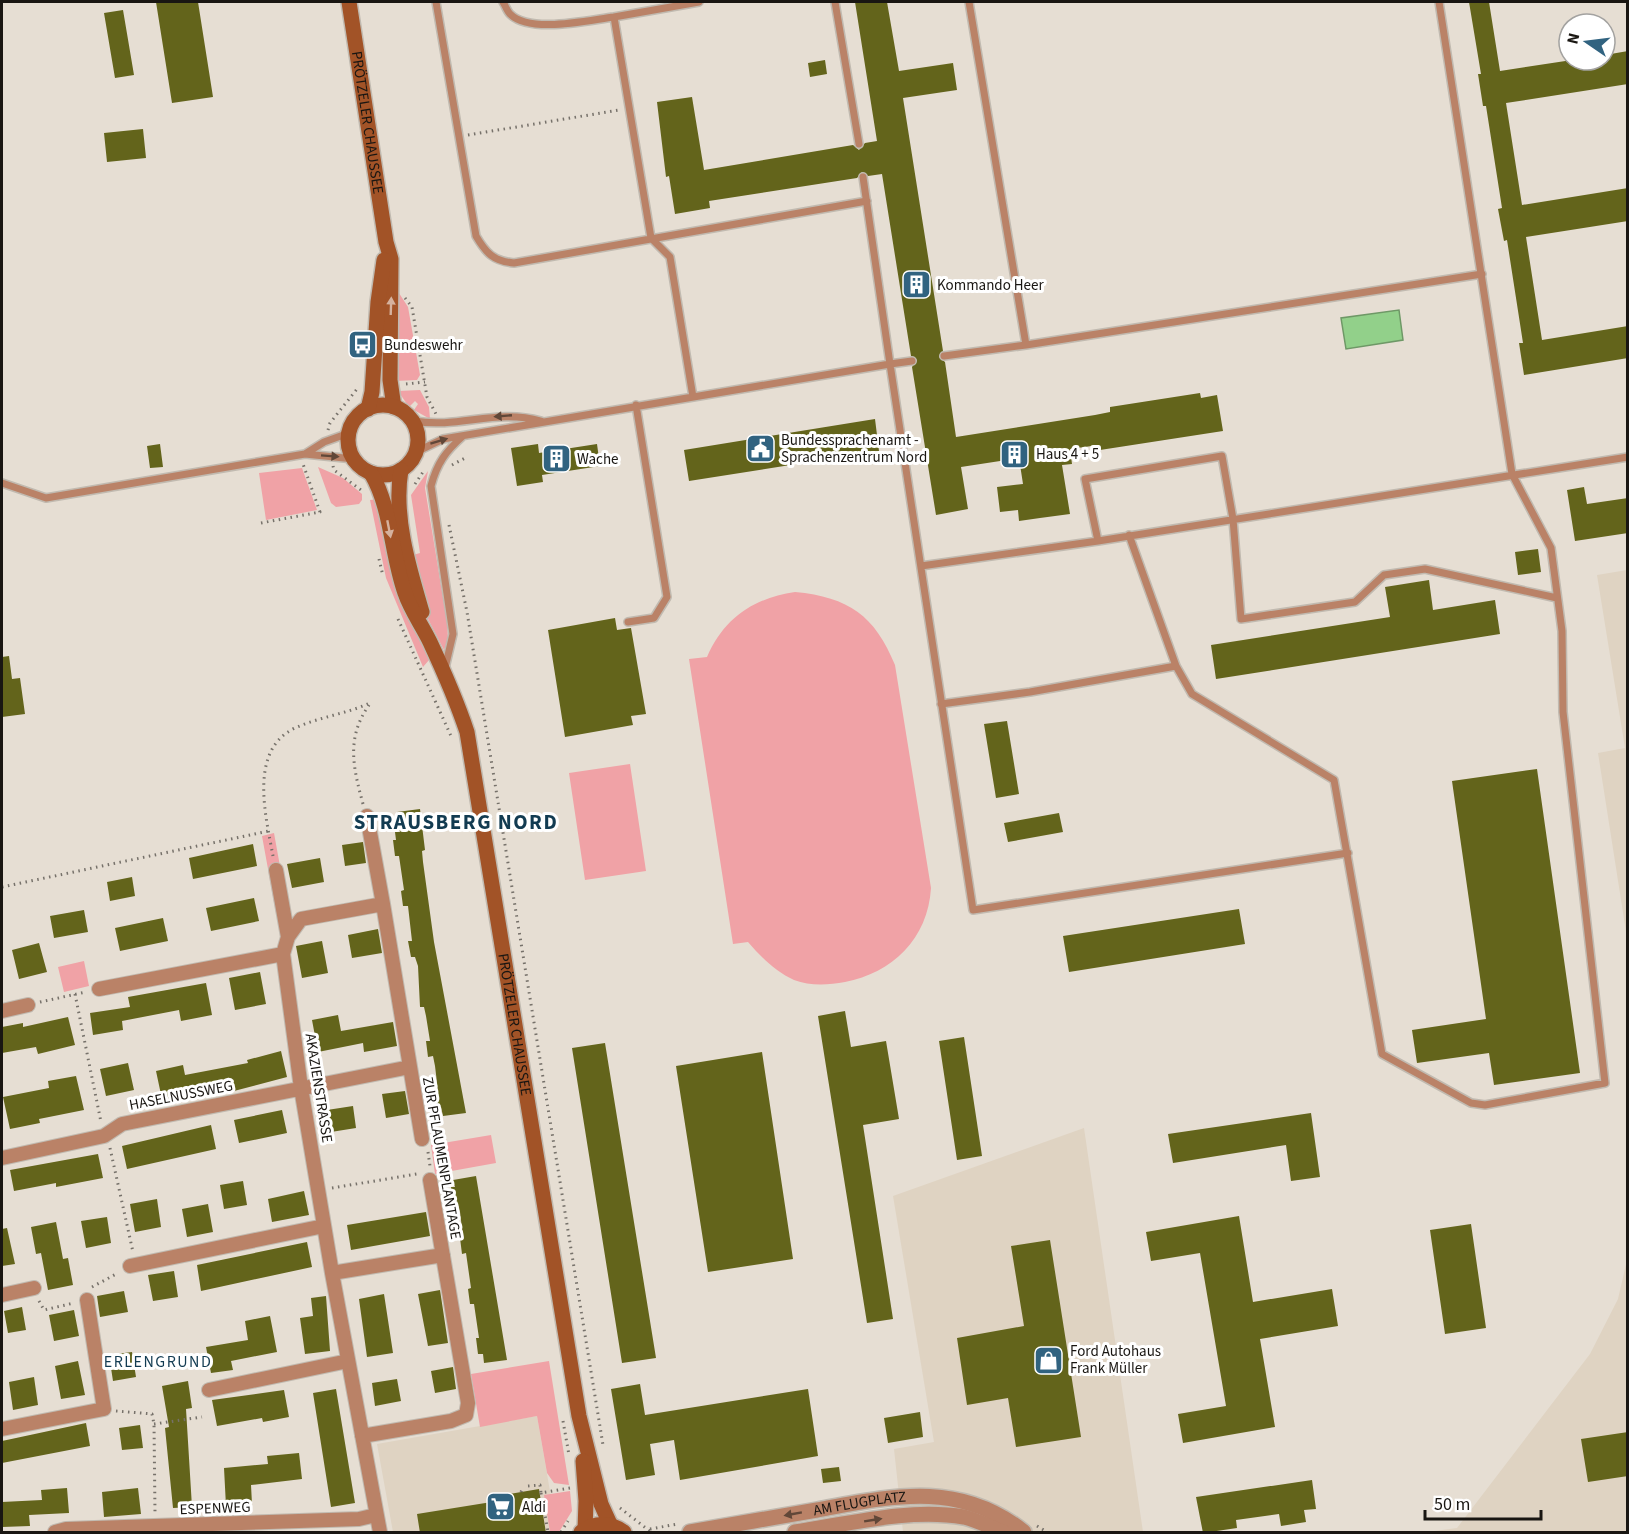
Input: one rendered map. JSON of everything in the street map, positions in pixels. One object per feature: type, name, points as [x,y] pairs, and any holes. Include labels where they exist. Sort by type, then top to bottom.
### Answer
[{"type":"main road","name":"PRÖTZELER CHAUSSEE","points":[[349,2],[386,242],[391,259],[390,380],[394,406]]},
{"type":"main road","name":"PRÖTZELER CHAUSSEE","points":[[349,433],[356,418],[368,408],[372,392],[378,302],[386,242]]},
{"type":"main road","points":[[368,408],[383,405],[394,406],[414,421],[418,437],[416,452],[411,462],[401,470],[388,475],[371,473]]},
{"type":"main road","points":[[349,433],[349,449],[354,459]]},
{"type":"main road","name":"PRÖTZELER CHAUSSEE","points":[[354,459],[371,473],[381,489],[396,564],[412,612],[429,641],[467,732],[579,1416],[586,1501],[583,1531],[597,1525],[617,1529]]},
{"type":"main road","name":"PRÖTZELER CHAUSSEE","points":[[401,470],[398,487],[409,565],[429,641]]},
{"type":"main road","name":"PRÖTZELER CHAUSSEE","points":[[579,1416],[601,1504],[617,1529]]},
{"type":"street","name":"ZUR PFLAUMENPLANTAGE","points":[[367,816],[422,1139]]},
{"type":"street","name":"AKAZIENSTRASSE","points":[[276,870],[288,937],[283,954],[301,1088],[332,1273],[380,1533]]},
{"type":"street","points":[[288,937],[302,919],[383,904]]},
{"type":"street","points":[[99,989],[283,954]]},
{"type":"street","points":[[2,1011],[28,1005]]},
{"type":"street","name":"ZUR PFLAUMENPLANTAGE","points":[[301,1088],[410,1067]]},
{"type":"street","name":"HASELNUSSWEG","points":[[2,1158],[104,1136],[122,1124],[301,1088]]},
{"type":"street","name":"ZUR PFLAUMENPLANTAGE","points":[[362,1436],[451,1421],[465,1415],[468,1403],[430,1175]]},
{"type":"street","points":[[133,1265],[324,1226]]},
{"type":"street","name":"ZUR PFLAUMENPLANTAGE","points":[[332,1273],[442,1255]]},
{"type":"street","points":[[2,1295],[34,1288]]},
{"type":"street","points":[[2,1429],[104,1409],[87,1300]]},
{"type":"street","points":[[209,1390],[348,1361]]},
{"type":"street","name":"AM FLUGPLATZ","points":[[690,1533],[903,1495],[933,1496],[1024,1533]]},
{"type":"street","name":"AM FLUGPLATZ","points":[[795,1533],[906,1516],[972,1512],[1002,1533]]},
{"type":"street","name":"ESPENWEG","points":[[55,1533],[66,1529],[359,1519],[376,1515]]},
{"type":"lane","points":[[436,2],[476,236],[485,252],[498,261],[514,263],[867,201]]},
{"type":"lane","points":[[503,2],[510,15],[529,24],[547,25],[614,17],[699,2]]},
{"type":"lane","points":[[836,2],[859,144]]},
{"type":"lane","points":[[969,2],[1026,345]]},
{"type":"lane","points":[[1128,535],[1176,666],[1192,694],[1334,780],[1382,1054],[1471,1103],[1485,1105],[1605,1083],[1563,712],[1562,631],[1551,548],[1512,474],[1439,2]]},
{"type":"lane","points":[[614,17],[651,238],[670,257],[693,397]]},
{"type":"lane","points":[[863,177],[940,704],[973,910],[1348,853]]},
{"type":"lane","points":[[944,356],[1482,274]]},
{"type":"lane","points":[[416,452],[433,442],[463,436],[636,405],[912,361]]},
{"type":"lane","points":[[628,622],[654,618],[667,597],[636,405]]},
{"type":"lane","points":[[414,421],[444,424],[520,415],[544,422]]},
{"type":"lane","points":[[306,454],[324,442],[349,433]]},
{"type":"lane","points":[[443,674],[453,634],[431,486],[441,460],[463,436]]},
{"type":"lane","points":[[2,483],[46,498],[306,454],[354,459]]},
{"type":"lane","points":[[1098,541],[1085,479],[1222,456],[1233,519],[1241,619],[1355,602],[1384,576],[1425,569],[1557,598]]},
{"type":"lane","points":[[921,566],[1098,541],[1628,457]]},
{"type":"lane","points":[[940,704],[1030,692],[1176,666]]},
{"type":"path","points":[[459,136],[629,109]]},
{"type":"path","points":[[441,460],[448,467],[465,458]]},
{"type":"path","points":[[261,523],[320,512],[303,464]]},
{"type":"path","points":[[448,519],[467,612],[605,1456]]},
{"type":"path","points":[[377,549],[384,580]]},
{"type":"path","points":[[394,609],[452,739]]},
{"type":"path","points":[[276,870],[269,831],[264,775],[271,752],[280,738],[293,728],[370,703],[358,721],[352,767],[367,816]]},
{"type":"path","points":[[2,887],[269,831]]},
{"type":"path","points":[[28,1005],[75,994],[104,1136],[109,1143],[133,1265]]},
{"type":"path","name":"ZUR PFLAUMENPLANTAGE","points":[[422,1139],[426,1145],[430,1175]]},
{"type":"path","points":[[318,1190],[430,1175]]},
{"type":"path","points":[[104,1409],[152,1414],[155,1527]]},
{"type":"path","points":[[154,1424],[202,1417]]},
{"type":"path","points":[[563,1418],[570,1464]]},
{"type":"path","points":[[528,1486],[540,1485],[548,1533]]},
{"type":"path","points":[[541,1493],[574,1488]]},
{"type":"shaded area","points":[[397,290],[408,307],[420,375],[417,380],[395,381]]},
{"type":"shaded area","points":[[1399,310],[1403,340],[1346,349],[1341,318]]},
{"type":"shaded area","points":[[420,390],[429,407],[430,419],[414,410],[418,404],[415,401],[409,407],[398,391]]},
{"type":"shaded area","points":[[318,467],[343,478],[362,494],[359,504],[336,507],[331,503]]},
{"type":"shaded area","points":[[302,468],[317,510],[266,520],[259,473]]},
{"type":"shaded area","points":[[428,471],[425,488],[447,622],[448,639],[444,650],[428,619],[413,555],[420,553],[411,495]]},
{"type":"shaded area","points":[[378,499],[412,621],[429,660],[423,667],[386,578],[370,500]]},
{"type":"shaded area","points":[[1628,570],[1627,938],[1598,753],[1625,748],[1597,575]]},
{"type":"shaded area","points":[[795,592],[831,599],[858,612],[879,634],[895,665],[931,888],[923,923],[915,938],[904,951],[878,971],[832,984],[813,984],[794,980],[769,964],[748,942],[733,944],[689,659],[707,657],[722,631],[742,612],[766,599]]},
{"type":"shaded area","points":[[630,764],[646,871],[585,880],[569,773]]},
{"type":"shaded area","points":[[274,833],[288,911],[276,913],[262,836]]},
{"type":"shaded area","points":[[84,961],[89,986],[64,992],[58,967]]},
{"type":"shaded area","points":[[1084,1128],[1143,1532],[903,1532],[894,1449],[934,1442],[893,1196]]},
{"type":"shaded area","points":[[491,1135],[496,1163],[435,1174],[431,1145]]},
{"type":"shaded area","points":[[1627,1260],[1627,1532],[1427,1532],[1457,1528],[1590,1354],[1618,1299]]},
{"type":"shaded area","points":[[549,1361],[569,1485],[554,1483],[547,1473],[537,1416],[480,1427],[471,1374]]},
{"type":"shaded area","points":[[537,1416],[557,1532],[393,1532],[377,1444]]},
{"type":"shaded area","points":[[570,1491],[572,1511],[559,1532],[550,1532],[544,1495]]},
{"type":"building","points":[[156,2],[198,2],[213,97],[172,103]]},
{"type":"building","points":[[855,2],[887,2],[899,71],[953,63],[957,90],[903,98],[943,351],[939,357],[945,362],[956,437],[1095,415],[1110,412],[1110,407],[1200,393],[1201,398],[1217,395],[1223,431],[1100,450],[1099,445],[1070,449],[1072,464],[1062,465],[1070,514],[1019,521],[1018,510],[1000,512],[997,487],[1023,484],[1019,458],[961,467],[968,509],[936,515],[912,367],[917,360],[911,356],[882,174],[868,176],[862,172],[857,178],[709,201],[710,208],[675,214],[669,176],[666,177],[657,102],[692,97],[704,170],[853,145],[859,150],[865,143],[877,141]]},
{"type":"building","points":[[1469,2],[1489,2],[1500,71],[1557,62],[1557,72],[1617,72],[1617,53],[1628,51],[1628,84],[1506,103],[1522,205],[1628,188],[1628,221],[1526,237],[1542,340],[1628,326],[1628,358],[1524,375],[1519,343],[1523,343],[1507,240],[1504,241],[1498,209],[1502,208],[1486,106],[1483,106],[1478,74],[1481,74]]},
{"type":"building","points":[[123,10],[134,75],[115,78],[104,13]]},
{"type":"building","points":[[825,60],[827,74],[810,77],[808,63]]},
{"type":"building","points":[[143,129],[146,158],[107,162],[104,133]]},
{"type":"building","name":"Bundessprachenamt - Sprachenzentrum Nord","points":[[875,419],[879,451],[689,481],[684,450]]},
{"type":"building","points":[[160,444],[163,467],[150,468],[147,446]]},
{"type":"building","name":"Wache","points":[[538,444],[539,453],[597,444],[600,466],[542,475],[543,482],[517,486],[511,448]]},
{"type":"building","points":[[1584,487],[1587,504],[1628,498],[1628,533],[1575,541],[1567,490]]},
{"type":"building","points":[[1538,549],[1541,572],[1518,575],[1515,552]]},
{"type":"building","points":[[1429,580],[1433,610],[1495,600],[1500,634],[1216,679],[1211,645],[1390,617],[1385,587]]},
{"type":"building","points":[[615,618],[617,630],[631,628],[646,714],[631,716],[633,725],[565,737],[548,630]]},
{"type":"building","points":[[9,656],[12,679],[20,678],[25,714],[2,717],[2,657]]},
{"type":"building","points":[[1007,721],[1019,794],[996,798],[984,724]]},
{"type":"building","points":[[1537,769],[1580,1073],[1494,1085],[1489,1053],[1417,1063],[1412,1030],[1486,1019],[1452,781]]},
{"type":"building","points":[[420,809],[425,850],[422,851],[423,862],[434,942],[466,1113],[443,1116],[441,1107],[437,1108],[435,1092],[438,1091],[435,1066],[433,1056],[428,1057],[426,1041],[430,1041],[424,1007],[420,1007],[418,966],[415,957],[411,957],[408,941],[412,941],[408,906],[403,906],[401,891],[404,890],[399,856],[395,856],[393,840],[396,840],[395,832],[400,832],[397,812]]},
{"type":"building","points":[[1059,813],[1063,832],[1008,842],[1004,823]]},
{"type":"building","points":[[363,842],[366,863],[345,866],[342,845]]},
{"type":"building","points":[[253,844],[257,866],[193,879],[189,858]]},
{"type":"building","points":[[320,858],[324,882],[292,888],[287,864]]},
{"type":"building","points":[[132,877],[135,896],[110,901],[107,882]]},
{"type":"building","points":[[254,898],[259,921],[211,931],[206,908]]},
{"type":"building","points":[[1239,909],[1245,944],[1069,972],[1063,936]]},
{"type":"building","points":[[84,910],[88,932],[54,938],[50,916]]},
{"type":"building","points":[[163,918],[168,941],[120,951],[115,928]]},
{"type":"building","points":[[378,929],[382,953],[352,958],[348,935]]},
{"type":"building","points":[[322,941],[328,973],[302,978],[296,946]]},
{"type":"building","points":[[39,943],[47,972],[19,979],[12,950]]},
{"type":"building","points":[[260,972],[266,1004],[235,1010],[229,978]]},
{"type":"building","points":[[206,983],[212,1015],[181,1021],[179,1010],[122,1021],[123,1030],[93,1035],[90,1013],[130,1007],[128,997]]},
{"type":"building","points":[[845,1011],[851,1047],[886,1041],[899,1119],[863,1125],[893,1319],[867,1323],[818,1016]]},
{"type":"building","points":[[338,1015],[341,1031],[393,1022],[397,1046],[364,1052],[363,1043],[318,1052],[312,1020]]},
{"type":"building","points":[[68,1017],[75,1045],[38,1054],[36,1047],[2,1053],[2,1027],[23,1023],[23,1027]]},
{"type":"building","points":[[964,1037],[982,1156],[957,1160],[939,1041]]},
{"type":"building","points":[[605,1043],[656,1358],[622,1363],[572,1048]]},
{"type":"building","points":[[281,1051],[287,1077],[234,1091],[163,1104],[156,1071],[183,1065],[185,1075],[248,1063],[247,1060]]},
{"type":"building","points":[[762,1052],[793,1259],[708,1272],[676,1066]]},
{"type":"building","points":[[128,1063],[134,1090],[106,1096],[100,1069]]},
{"type":"building","points":[[76,1076],[84,1110],[39,1119],[40,1123],[10,1129],[3,1097],[49,1088],[48,1081]]},
{"type":"building","points":[[405,1091],[409,1114],[386,1118],[382,1094]]},
{"type":"building","points":[[353,1106],[356,1128],[331,1132],[327,1110]]},
{"type":"building","points":[[282,1110],[287,1133],[239,1143],[234,1120]]},
{"type":"building","points":[[1311,1113],[1320,1177],[1291,1181],[1286,1145],[1173,1163],[1168,1134]]},
{"type":"building","points":[[211,1125],[216,1149],[127,1169],[122,1146]]},
{"type":"building","points":[[98,1154],[103,1178],[56,1187],[56,1183],[14,1191],[10,1170]]},
{"type":"building","points":[[476,1176],[507,1360],[484,1363],[483,1354],[478,1354],[476,1338],[479,1338],[474,1304],[470,1304],[468,1289],[471,1288],[466,1253],[462,1254],[460,1238],[463,1237],[460,1212],[458,1203],[453,1203],[451,1187],[455,1187],[453,1180]]},
{"type":"building","points":[[243,1181],[247,1205],[224,1209],[220,1185]]},
{"type":"building","points":[[304,1191],[309,1215],[272,1222],[268,1199]]},
{"type":"building","points":[[157,1199],[161,1227],[135,1232],[130,1204]]},
{"type":"building","points":[[208,1204],[213,1232],[187,1237],[182,1209]]},
{"type":"building","points":[[426,1212],[430,1236],[351,1250],[347,1225]]},
{"type":"building","points":[[1239,1216],[1253,1302],[1332,1289],[1338,1326],[1260,1339],[1275,1427],[1183,1443],[1178,1414],[1226,1406],[1200,1253],[1151,1261],[1146,1232]]},
{"type":"building","points":[[107,1217],[111,1243],[86,1248],[81,1221]]},
{"type":"building","points":[[56,1222],[63,1259],[68,1258],[73,1285],[48,1290],[41,1253],[36,1254],[31,1227]]},
{"type":"building","points":[[1471,1224],[1486,1328],[1445,1334],[1430,1230]]},
{"type":"building","points":[[7,1228],[15,1264],[2,1266],[2,1229]]},
{"type":"building","name":"Ford Autohaus Frank Müller","points":[[1050,1240],[1081,1437],[1016,1447],[1008,1398],[967,1405],[957,1338],[1024,1326],[1011,1246]]},
{"type":"building","points":[[307,1242],[312,1267],[201,1291],[197,1265]]},
{"type":"building","points":[[174,1271],[178,1297],[153,1301],[148,1275]]},
{"type":"building","points":[[440,1290],[448,1343],[428,1346],[418,1294]]},
{"type":"building","points":[[124,1291],[128,1312],[100,1317],[97,1296]]},
{"type":"building","points":[[384,1294],[393,1353],[367,1357],[359,1299]]},
{"type":"building","points":[[326,1296],[330,1351],[305,1354],[300,1318],[313,1316],[311,1298]]},
{"type":"building","points":[[22,1307],[26,1330],[8,1333],[4,1311]]},
{"type":"building","points":[[74,1310],[79,1336],[54,1341],[49,1315]]},
{"type":"building","points":[[270,1316],[277,1352],[231,1361],[233,1370],[211,1373],[206,1347],[248,1340],[245,1321]]},
{"type":"building","points":[[132,1352],[136,1377],[113,1381],[109,1355]]},
{"type":"building","points":[[78,1361],[85,1395],[61,1399],[55,1366]]},
{"type":"building","points":[[453,1367],[456,1389],[435,1393],[431,1371]]},
{"type":"building","points":[[34,1377],[38,1405],[13,1410],[9,1382]]},
{"type":"building","points":[[397,1379],[401,1401],[375,1406],[372,1383]]},
{"type":"building","points":[[188,1381],[192,1408],[186,1409],[192,1507],[173,1508],[165,1428],[169,1427],[162,1386]]},
{"type":"building","points":[[640,1384],[645,1415],[808,1389],[818,1456],[680,1480],[674,1440],[650,1444],[655,1475],[626,1480],[611,1389]]},
{"type":"building","points":[[336,1389],[355,1503],[331,1507],[313,1393]]},
{"type":"building","points":[[284,1390],[289,1417],[263,1422],[262,1418],[217,1426],[212,1400]]},
{"type":"building","points":[[920,1412],[923,1437],[888,1443],[884,1418]]},
{"type":"building","points":[[86,1423],[90,1446],[2,1463],[2,1441]]},
{"type":"building","points":[[140,1425],[143,1448],[122,1450],[119,1428]]},
{"type":"building","points":[[1628,1432],[1628,1476],[1588,1482],[1581,1439]]},
{"type":"building","points":[[299,1453],[302,1479],[251,1485],[252,1504],[226,1506],[224,1468],[268,1464],[267,1456]]},
{"type":"building","points":[[839,1467],[841,1481],[823,1483],[821,1469]]},
{"type":"building","points":[[1312,1480],[1316,1509],[1304,1510],[1306,1522],[1281,1526],[1279,1514],[1236,1520],[1237,1528],[1203,1533],[1196,1497]]},
{"type":"building","points":[[67,1488],[69,1513],[29,1515],[30,1526],[2,1527],[2,1502],[42,1500],[41,1490]]},
{"type":"building","points":[[138,1488],[141,1514],[104,1517],[102,1492]]},
{"type":"building","name":"Aldi","points":[[539,1489],[546,1533],[420,1533],[417,1514],[504,1500],[503,1495]]},
{"type":"place","name":"Kommando Heer","points":[[916,285]]},
{"type":"place","name":"Bundeswehr","points":[[363,345]]},
{"type":"place","name":"Bundessprachenamt - Sprachenzentrum Nord","points":[[760,449]]},
{"type":"place","name":"Haus 4 + 5","points":[[1015,454]]},
{"type":"place","name":"Wache","points":[[556,459]]},
{"type":"place","name":"Ford Autohaus Frank Müller","points":[[1049,1360]]},
{"type":"place","name":"Aldi","points":[[501,1507]]},
{"type":"district","name":"STRAUSBERG NORD","points":[[456,822]]},
{"type":"district","name":"ERLENGRUND","points":[[158,1361]]}]
